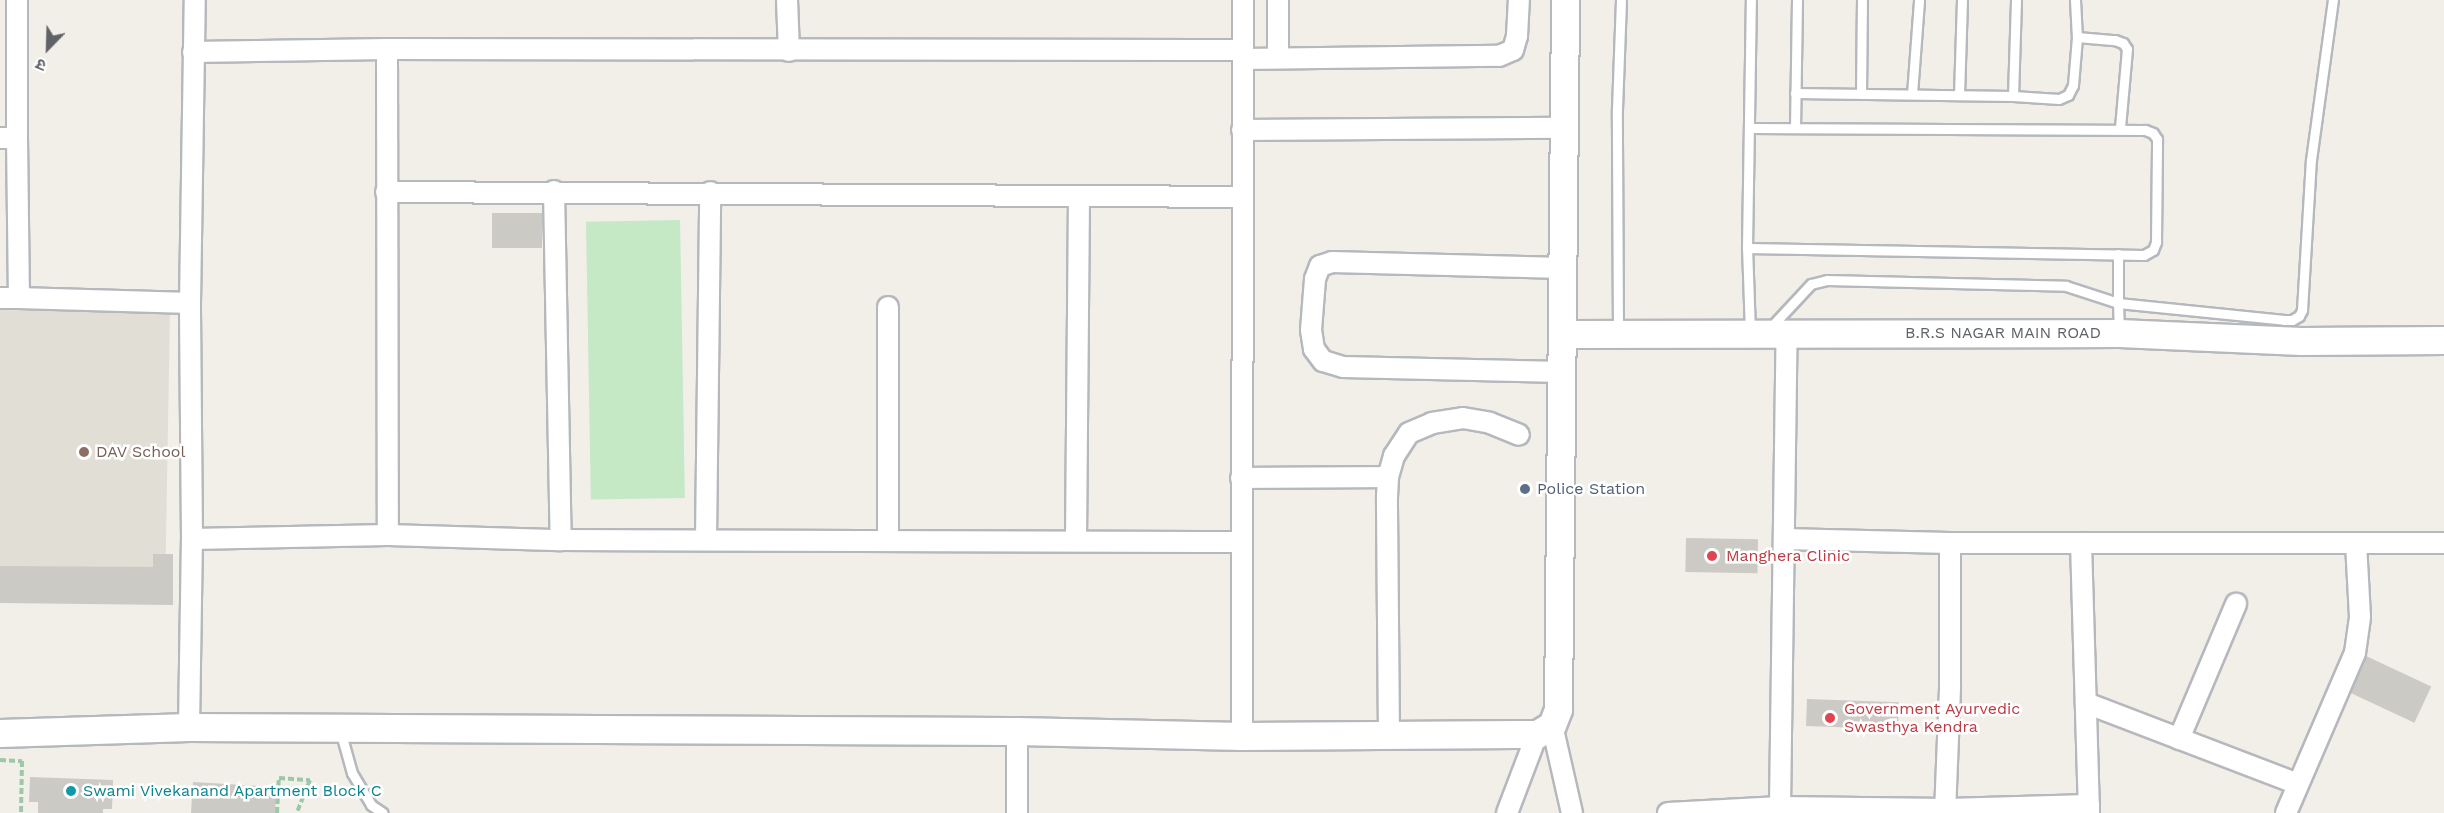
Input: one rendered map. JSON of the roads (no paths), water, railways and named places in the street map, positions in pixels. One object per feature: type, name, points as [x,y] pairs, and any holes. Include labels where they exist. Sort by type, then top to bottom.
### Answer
[{"type":"street","points":[[17,0],[9,138],[9,298],[190,303]]},
{"type":"street","points":[[189,727],[192,539],[190,303],[195,0]]},
{"type":"street","points":[[787,0],[789,51]]},
{"type":"street","points":[[1242,736],[1240,542],[1243,0]]},
{"type":"street","points":[[1278,0],[1278,58]]},
{"type":"street","points":[[193,52],[387,49],[1242,55],[1278,58],[1499,56],[1513,50],[1517,36],[1519,0]]},
{"type":"street","points":[[1507,813],[1545,730],[1558,709],[1566,0]]},
{"type":"street","points":[[387,49],[388,535]]},
{"type":"street","points":[[1242,130],[1564,128]]},
{"type":"street","points":[[386,192],[554,191],[1243,197]]},
{"type":"street","points":[[554,191],[561,540]]},
{"type":"street","points":[[706,539],[710,192]]},
{"type":"street","points":[[1076,540],[1079,197]]},
{"type":"street","points":[[1562,372],[1343,367],[1323,361],[1314,349],[1311,330],[1315,279],[1320,266],[1332,262],[1563,268]]},
{"type":"street","points":[[888,307],[888,541]]},
{"type":"street","name":"B.R.S NAGAR MAIN ROAD","points":[[1562,334],[1618,336],[2119,333],[2301,341],[2444,339]]},
{"type":"street","points":[[1767,334],[1784,539],[1779,807]]},
{"type":"street","points":[[1389,736],[1388,477],[1394,456],[1409,433],[1431,423],[1463,418],[1490,423],[1519,435]]},
{"type":"street","points":[[1241,478],[1388,477]]},
{"type":"street","points":[[192,539],[388,535],[561,540],[1240,542]]},
{"type":"street","points":[[1784,539],[1950,543],[2444,543]]},
{"type":"street","points":[[1946,811],[1950,543]]},
{"type":"street","points":[[1668,813],[1779,807],[1946,811],[2089,809],[2080,543]]},
{"type":"street","points":[[2286,813],[2355,653],[2360,617],[2356,543]]},
{"type":"street","points":[[2179,739],[2236,604]]},
{"type":"street","points":[[2085,703],[2298,784]]},
{"type":"street","points":[[0,733],[189,727],[1017,731],[1242,736],[1389,736],[1545,730]]},
{"type":"street","points":[[1545,730],[1572,813]]},
{"type":"street","points":[[1017,731],[1017,813]]},
{"type":"lane","points":[[1618,336],[1617,109],[1621,0]]},
{"type":"lane","points":[[1751,0],[1747,248],[1767,334]]},
{"type":"lane","points":[[1795,128],[1797,0]]},
{"type":"lane","points":[[1861,94],[1862,0]]},
{"type":"lane","points":[[1912,94],[1919,0]]},
{"type":"lane","points":[[1959,95],[1962,0]]},
{"type":"lane","points":[[2013,96],[2016,0]]},
{"type":"lane","points":[[1795,93],[2013,96],[2059,99],[2068,94],[2073,85],[2077,37],[2075,0]]},
{"type":"lane","points":[[1767,334],[1799,294],[1811,284],[1827,280],[2066,286],[2118,303],[2284,320],[2299,316],[2302,310],[2311,160],[2333,0]]},
{"type":"lane","points":[[2077,37],[2115,40],[2127,49],[2120,128]]},
{"type":"lane","points":[[1747,248],[2144,255],[2153,250],[2156,242],[2157,139],[2153,133],[2145,130],[2120,128],[1750,128]]},
{"type":"lane","points":[[2118,254],[2119,333]]},
{"type":"lane","points":[[339,728],[352,773],[371,805],[383,813]]},
{"type":"place","name":"DAV School","points":[[84,452]]},
{"type":"place","name":"Police Station","points":[[1525,489]]},
{"type":"place","name":"Manghera Clinic","points":[[1712,556]]},
{"type":"place","name":"Government Ayurvedic Swasthya Kendra","points":[[1830,718]]},
{"type":"place","name":"Swami Vivekanand Apartment Block C","points":[[71,791]]}]
